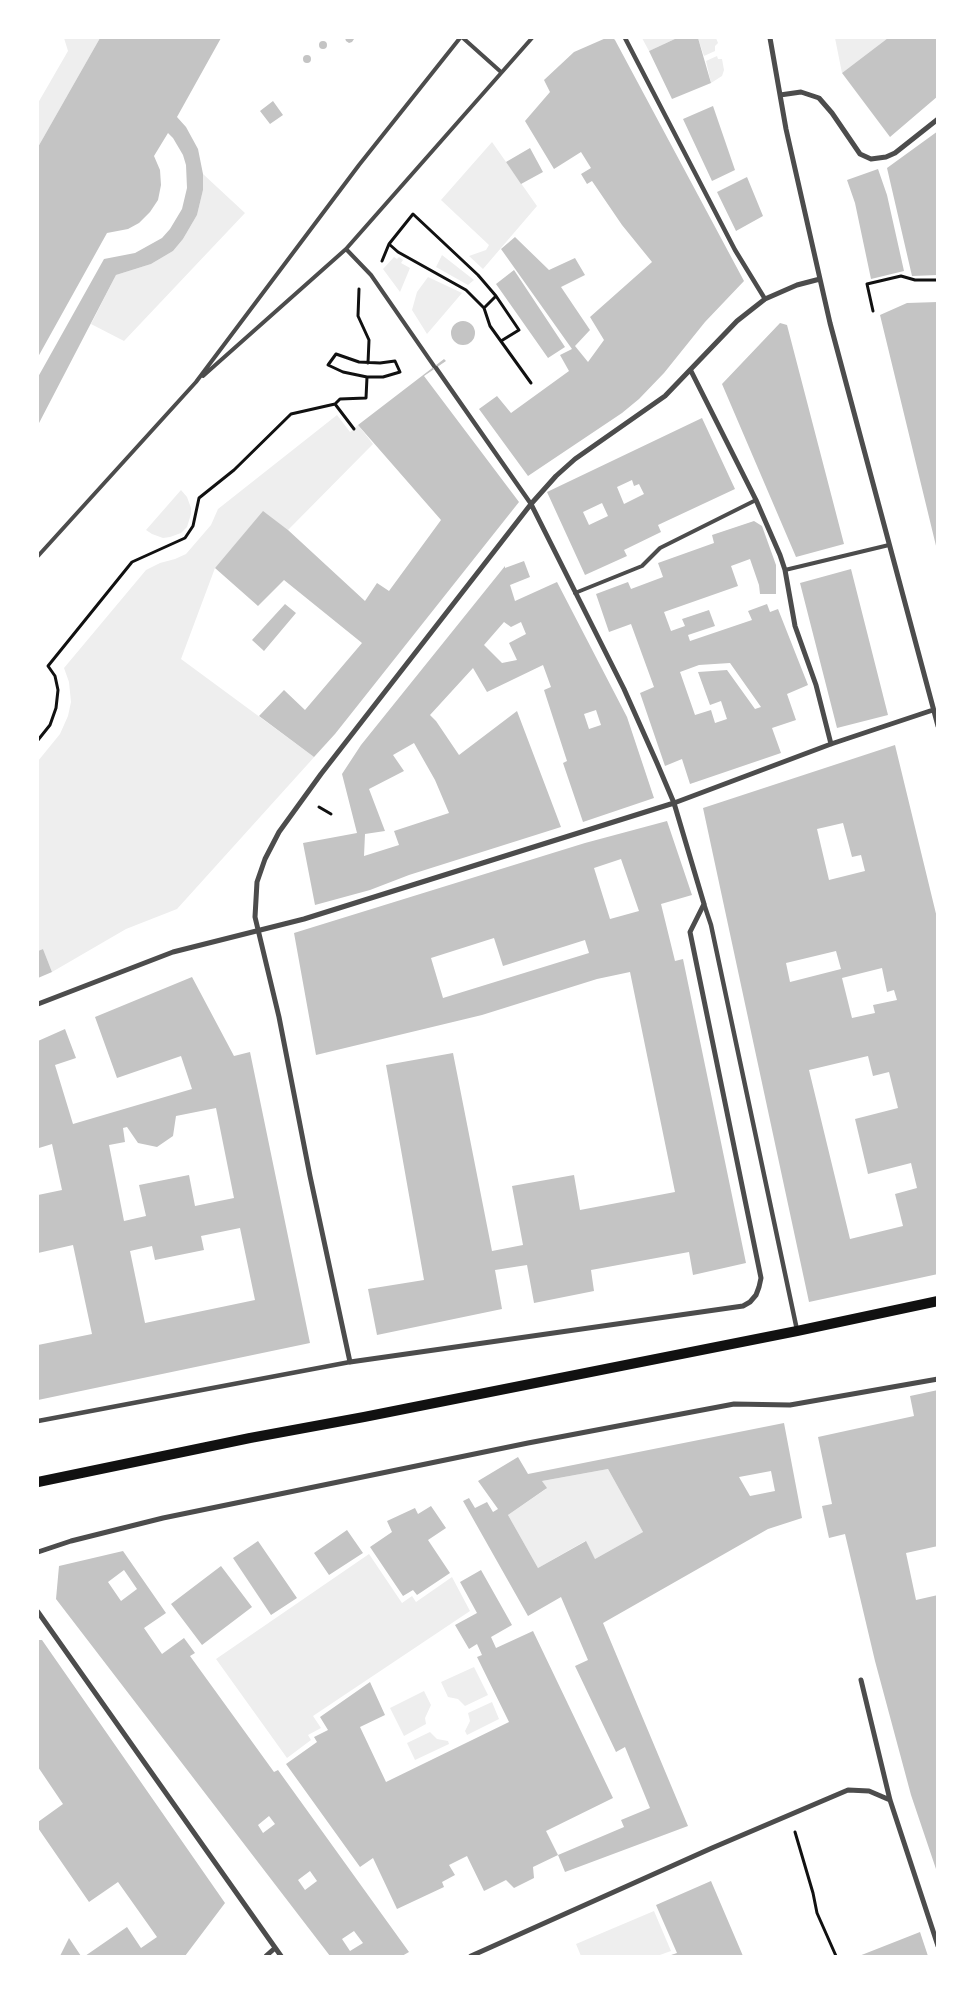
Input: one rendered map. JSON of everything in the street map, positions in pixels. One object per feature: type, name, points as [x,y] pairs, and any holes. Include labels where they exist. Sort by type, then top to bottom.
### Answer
[{"type":"main road","points":[[38,1482],[250,1438],[798,1331],[938,1301]]},
{"type":"street","points":[[625,38],[735,250],[765,299]]},
{"type":"street","points":[[770,38],[780,95],[830,323],[938,726]]},
{"type":"street","points":[[780,95],[801,92],[819,98],[832,113],[858,151],[866,158],[878,159],[895,153],[938,119]]},
{"type":"street","points":[[350,1362],[310,1176],[279,1017],[254,912],[257,882],[268,851],[279,832],[321,774],[531,504],[566,466],[650,407],[691,371],[737,322],[765,299],[797,285],[820,280]]},
{"type":"street","points":[[435,367],[531,504],[624,689],[674,803],[713,935],[798,1331]]},
{"type":"street","points":[[691,371],[756,500],[785,570],[795,626],[816,685],[831,744]]},
{"type":"street","points":[[38,1004],[173,952],[304,919],[674,803],[831,744],[933,710]]},
{"type":"street","points":[[38,1421],[350,1362],[743,1306],[750,1302],[756,1295],[761,1278],[690,932],[704,904]]},
{"type":"street","points":[[38,1552],[71,1541],[163,1518],[538,1441],[734,1404],[790,1405],[938,1379]]},
{"type":"street","points":[[38,1612],[281,1956]]},
{"type":"street","points":[[861,1680],[890,1800],[938,1946]]},
{"type":"street","points":[[471,1956],[712,1848],[848,1790],[869,1791],[890,1800]]},
{"type":"street","points":[[266,1956],[275,1948]]},
{"type":"lane","points":[[38,556],[196,382],[359,165],[462,38],[501,72]]},
{"type":"lane","points":[[196,382],[346,249],[532,38]]},
{"type":"lane","points":[[346,249],[371,276],[435,367]]},
{"type":"lane","points":[[575,593],[642,566],[660,548],[756,500]]},
{"type":"lane","points":[[785,570],[889,545]]},
{"type":"path","points":[[501,341],[519,330],[496,296],[478,275],[413,214],[389,244],[398,252],[466,290],[484,308],[490,326],[531,383]]},
{"type":"path","points":[[873,311],[867,284],[901,276],[915,280],[938,280]]},
{"type":"path","points":[[484,308],[496,296]]},
{"type":"path","points":[[358,316],[370,340],[368,363]]},
{"type":"path","points":[[336,354],[354,362],[368,363],[395,361],[400,372],[367,377],[343,372],[328,365],[336,354]]},
{"type":"path","points":[[38,740],[50,725],[56,708],[58,690],[55,676],[48,666],[132,562],[185,538],[193,526],[199,498],[234,470],[240,462],[291,414],[335,404],[340,399],[366,398],[367,377]]},
{"type":"path","points":[[335,404],[354,429]]},
{"type":"path","points":[[321,808],[331,814]]},
{"type":"path","points":[[790,1814],[817,1913],[836,1956]]},
{"type":"shaded area","points":[[64,38],[100,38],[38,147],[38,103],[68,51]]},
{"type":"shaded area","points":[[642,38],[677,38],[649,51]]},
{"type":"shaded area","points":[[698,38],[716,38],[718,43],[715,46],[715,51],[704,56]]},
{"type":"shaded area","points":[[835,38],[888,38],[842,73]]},
{"type":"shaded area","points":[[717,56],[718,59],[722,59],[724,70],[722,76],[711,83],[706,61]]},
{"type":"shaded area","points":[[492,142],[537,206],[483,269],[469,256],[486,250],[489,245],[441,200]]},
{"type":"shaded area","points":[[203,174],[245,213],[124,341],[91,324],[116,275],[151,264],[173,251],[183,239],[197,215],[203,190]]},
{"type":"shaded area","points":[[442,255],[474,280],[468,285],[436,267]]},
{"type":"shaded area","points":[[394,257],[397,259],[399,257],[403,260],[401,263],[410,268],[400,292],[383,269]]},
{"type":"shaded area","points":[[428,277],[462,293],[427,334],[412,310],[417,292]]},
{"type":"shaded area","points":[[337,415],[350,432],[358,425],[373,444],[288,530],[263,512],[215,568],[181,659],[314,757],[335,734],[177,909],[126,929],[52,972],[43,949],[38,951],[38,761],[60,734],[68,716],[71,702],[69,682],[64,668],[146,570],[186,554],[211,525],[218,509]]},
{"type":"shaded area","points":[[181,490],[187,497],[191,508],[187,527],[181,533],[163,538],[146,530]]},
{"type":"shaded area","points":[[608,1469],[643,1532],[595,1559],[585,1541],[538,1568],[508,1515],[546,1489],[542,1481]]},
{"type":"shaded area","points":[[369,1554],[402,1603],[412,1596],[416,1602],[452,1577],[470,1611],[313,1716],[321,1728],[308,1735],[311,1740],[287,1758],[216,1659]]},
{"type":"shaded area","points":[[474,1667],[488,1695],[465,1706],[458,1699],[448,1697],[441,1682]]},
{"type":"shaded area","points":[[424,1691],[431,1705],[425,1718],[426,1724],[404,1736],[390,1708]]},
{"type":"shaded area","points":[[492,1702],[499,1719],[467,1735],[465,1731],[470,1721],[468,1713]]},
{"type":"shaded area","points":[[430,1732],[437,1739],[448,1741],[449,1744],[415,1760],[407,1743]]},
{"type":"shaded area","points":[[654,1911],[671,1951],[657,1956],[581,1956],[576,1944]]},
{"type":"building","points":[[100,38],[221,38],[177,117],[186,127],[198,149],[203,174],[203,190],[197,215],[183,239],[173,251],[151,264],[116,275],[38,425],[38,377],[104,259],[135,253],[162,238],[182,209],[187,188],[186,165],[183,155],[168,133],[154,156],[160,170],[161,185],[158,200],[139,223],[128,229],[107,233],[38,357],[38,147]]},
{"type":"building","points":[[345,38],[354,38],[354,39],[349,43]]},
{"type":"building","points":[[606,38],[613,38],[615,40],[744,281],[705,322],[664,373],[639,399],[622,413],[528,476],[479,409],[497,396],[511,413],[569,371],[560,355],[572,349],[501,249],[515,237],[549,270],[575,258],[585,275],[561,287],[590,330],[575,346],[588,362],[604,340],[590,317],[652,262],[622,225],[592,181],[587,184],[581,174],[591,168],[581,152],[554,169],[525,121],[550,92],[544,80],[574,52]]},
{"type":"building","points":[[677,38],[698,38],[711,83],[672,99],[649,51]]},
{"type":"building","points":[[888,38],[938,38],[938,96],[890,137],[842,73]]},
{"type":"building","points":[[323,41],[327,45],[323,49],[319,45]]},
{"type":"building","points":[[307,55],[311,59],[307,63],[303,59]]},
{"type":"building","points":[[273,101],[283,115],[270,124],[260,111]]},
{"type":"building","points":[[713,106],[735,170],[712,181],[683,119]]},
{"type":"building","points":[[938,131],[938,275],[912,276],[887,168]]},
{"type":"building","points":[[530,148],[543,172],[521,184],[506,162]]},
{"type":"building","points":[[878,169],[887,195],[904,271],[871,279],[855,203],[847,180]]},
{"type":"building","points":[[747,177],[763,216],[736,231],[717,192]]},
{"type":"building","points":[[514,270],[565,347],[548,358],[496,284]]},
{"type":"building","points":[[938,302],[937,550],[880,315],[907,303]]},
{"type":"building","points":[[463,321],[468,322],[474,328],[474,338],[468,344],[463,345],[458,344],[452,338],[451,333],[452,328],[458,322]]},
{"type":"building","points":[[780,323],[787,325],[844,544],[796,557],[722,384]]},
{"type":"building","points":[[444,359],[446,361],[424,376],[519,502],[335,734],[314,757],[259,716],[284,690],[305,710],[362,643],[284,580],[258,606],[215,568],[263,511],[288,530],[365,601],[377,583],[389,591],[441,520],[358,425]]},
{"type":"building","points":[[702,418],[735,489],[658,525],[661,532],[624,550],[627,556],[585,575],[547,492]],"holes":[[[632,480],[634,486],[639,484],[644,494],[624,504],[617,487]],[[602,503],[608,516],[589,525],[583,512]]]},
{"type":"building","points":[[754,521],[762,526],[776,565],[776,594],[760,594],[759,585],[750,559],[731,566],[738,586],[664,612],[671,631],[685,626],[682,619],[709,610],[715,626],[688,635],[690,641],[752,620],[748,611],[767,604],[770,612],[778,609],[808,685],[787,694],[796,720],[772,728],[781,753],[690,784],[682,759],[665,766],[640,693],[654,687],[631,624],[609,632],[596,594],[628,582],[631,589],[663,577],[658,563],[714,543],[712,535]],"holes":[[[730,663],[761,707],[755,709],[727,670],[698,672],[710,705],[721,701],[727,719],[715,723],[711,710],[695,715],[680,672],[699,665]]]},
{"type":"building","points":[[524,561],[530,577],[510,585],[515,601],[557,582],[627,717],[654,798],[583,822],[563,763],[567,761],[544,690],[551,687],[543,665],[487,692],[473,668],[430,715],[459,755],[517,711],[561,827],[409,875],[370,890],[315,905],[303,843],[357,833],[342,774],[361,745],[505,566],[505,568]],"holes":[[[504,622],[511,627],[521,622],[526,634],[509,643],[517,660],[502,663],[484,645]],[[596,710],[601,725],[589,729],[584,714]],[[414,743],[435,780],[449,813],[394,831],[399,845],[364,856],[365,834],[385,831],[369,789],[404,771],[393,755]]]},
{"type":"building","points":[[851,569],[888,715],[837,728],[800,583]]},
{"type":"building","points":[[285,604],[296,613],[264,651],[252,640]]},
{"type":"building","points":[[895,745],[938,922],[938,1274],[809,1302],[703,808]],"holes":[[[843,823],[852,857],[861,855],[865,871],[829,880],[817,829]],[[836,951],[841,969],[790,982],[786,963]],[[882,968],[887,992],[894,990],[897,1000],[873,1005],[875,1013],[852,1018],[842,978]],[[868,1056],[873,1076],[889,1072],[898,1108],[855,1119],[868,1174],[911,1163],[917,1188],[895,1194],[903,1226],[850,1239],[809,1070]]]},
{"type":"building","points":[[667,821],[692,895],[661,904],[675,961],[683,959],[746,1263],[693,1275],[689,1252],[591,1270],[594,1291],[534,1303],[527,1265],[495,1270],[502,1309],[377,1335],[368,1289],[424,1280],[386,1065],[453,1053],[492,1251],[523,1245],[512,1186],[574,1175],[580,1210],[675,1192],[630,972],[597,979],[482,1015],[316,1055],[294,933],[585,843]],"holes":[[[621,859],[639,911],[610,919],[594,868]],[[494,938],[503,966],[585,940],[589,953],[443,998],[431,958]]]},
{"type":"building","points":[[43,949],[52,972],[38,978],[38,951]]},
{"type":"building","points":[[192,977],[234,1056],[250,1052],[310,1343],[38,1400],[38,1345],[92,1334],[73,1245],[38,1253],[38,1195],[62,1190],[52,1144],[39,1148],[38,1143],[38,1041],[65,1029],[76,1058],[55,1065],[73,1124],[192,1089],[181,1056],[117,1078],[95,1017]],"holes":[[[216,1108],[234,1198],[195,1206],[189,1175],[139,1185],[146,1216],[124,1221],[109,1145],[125,1142],[123,1128],[127,1127],[138,1143],[157,1147],[173,1136],[176,1116]],[[240,1228],[255,1300],[145,1323],[130,1251],[152,1246],[155,1260],[204,1250],[201,1236]]]},
{"type":"building","points":[[938,1390],[938,1546],[906,1553],[916,1600],[938,1595],[937,1872],[911,1795],[875,1661],[845,1534],[829,1538],[822,1506],[832,1504],[818,1437],[914,1416],[910,1396]]},
{"type":"building","points":[[784,1423],[802,1518],[768,1529],[603,1623],[688,1826],[565,1872],[558,1855],[624,1827],[621,1820],[650,1808],[625,1747],[616,1752],[575,1666],[588,1660],[561,1597],[528,1616],[463,1501],[469,1498],[475,1508],[487,1502],[493,1512],[498,1509],[478,1481],[518,1457],[528,1474]],"holes":[[[608,1469],[643,1532],[595,1559],[586,1541],[538,1568],[508,1515],[547,1488],[542,1481]],[[771,1471],[775,1491],[750,1496],[739,1477]]]},
{"type":"building","points":[[431,1506],[446,1528],[428,1540],[450,1573],[417,1595],[413,1590],[403,1596],[370,1547],[392,1532],[387,1521],[415,1508],[418,1514]]},
{"type":"building","points":[[347,1530],[363,1553],[329,1575],[314,1553]]},
{"type":"building","points":[[258,1541],[297,1598],[271,1615],[233,1558]]},
{"type":"building","points":[[123,1551],[166,1613],[144,1628],[162,1654],[184,1638],[195,1653],[190,1656],[274,1772],[278,1770],[409,1952],[402,1956],[330,1956],[56,1599],[59,1566]],"holes":[[[124,1570],[137,1589],[121,1601],[108,1582]],[[269,1816],[275,1824],[263,1833],[258,1825]],[[310,1871],[317,1881],[305,1890],[298,1880]],[[354,1931],[363,1943],[350,1951],[342,1939]]]},
{"type":"building","points":[[221,1566],[252,1607],[202,1645],[171,1604]]},
{"type":"building","points":[[481,1570],[512,1625],[491,1637],[496,1648],[533,1631],[613,1798],[546,1831],[558,1855],[533,1867],[534,1878],[514,1888],[506,1880],[484,1891],[467,1856],[449,1865],[455,1875],[442,1882],[444,1887],[397,1909],[373,1858],[360,1867],[286,1764],[317,1742],[314,1737],[328,1730],[320,1717],[370,1682],[385,1715],[360,1727],[386,1782],[509,1722],[477,1657],[482,1655],[477,1644],[469,1649],[455,1625],[477,1613],[460,1582]]},
{"type":"building","points":[[38,1640],[42,1640],[225,1903],[185,1956],[85,1956],[127,1927],[141,1948],[157,1937],[118,1882],[89,1902],[38,1828],[38,1822],[63,1804],[38,1767]]},
{"type":"building","points":[[711,1881],[743,1956],[668,1956],[677,1953],[656,1905]]},
{"type":"building","points":[[920,1932],[928,1956],[859,1956]]},
{"type":"building","points":[[69,1938],[81,1956],[60,1956]]}]
